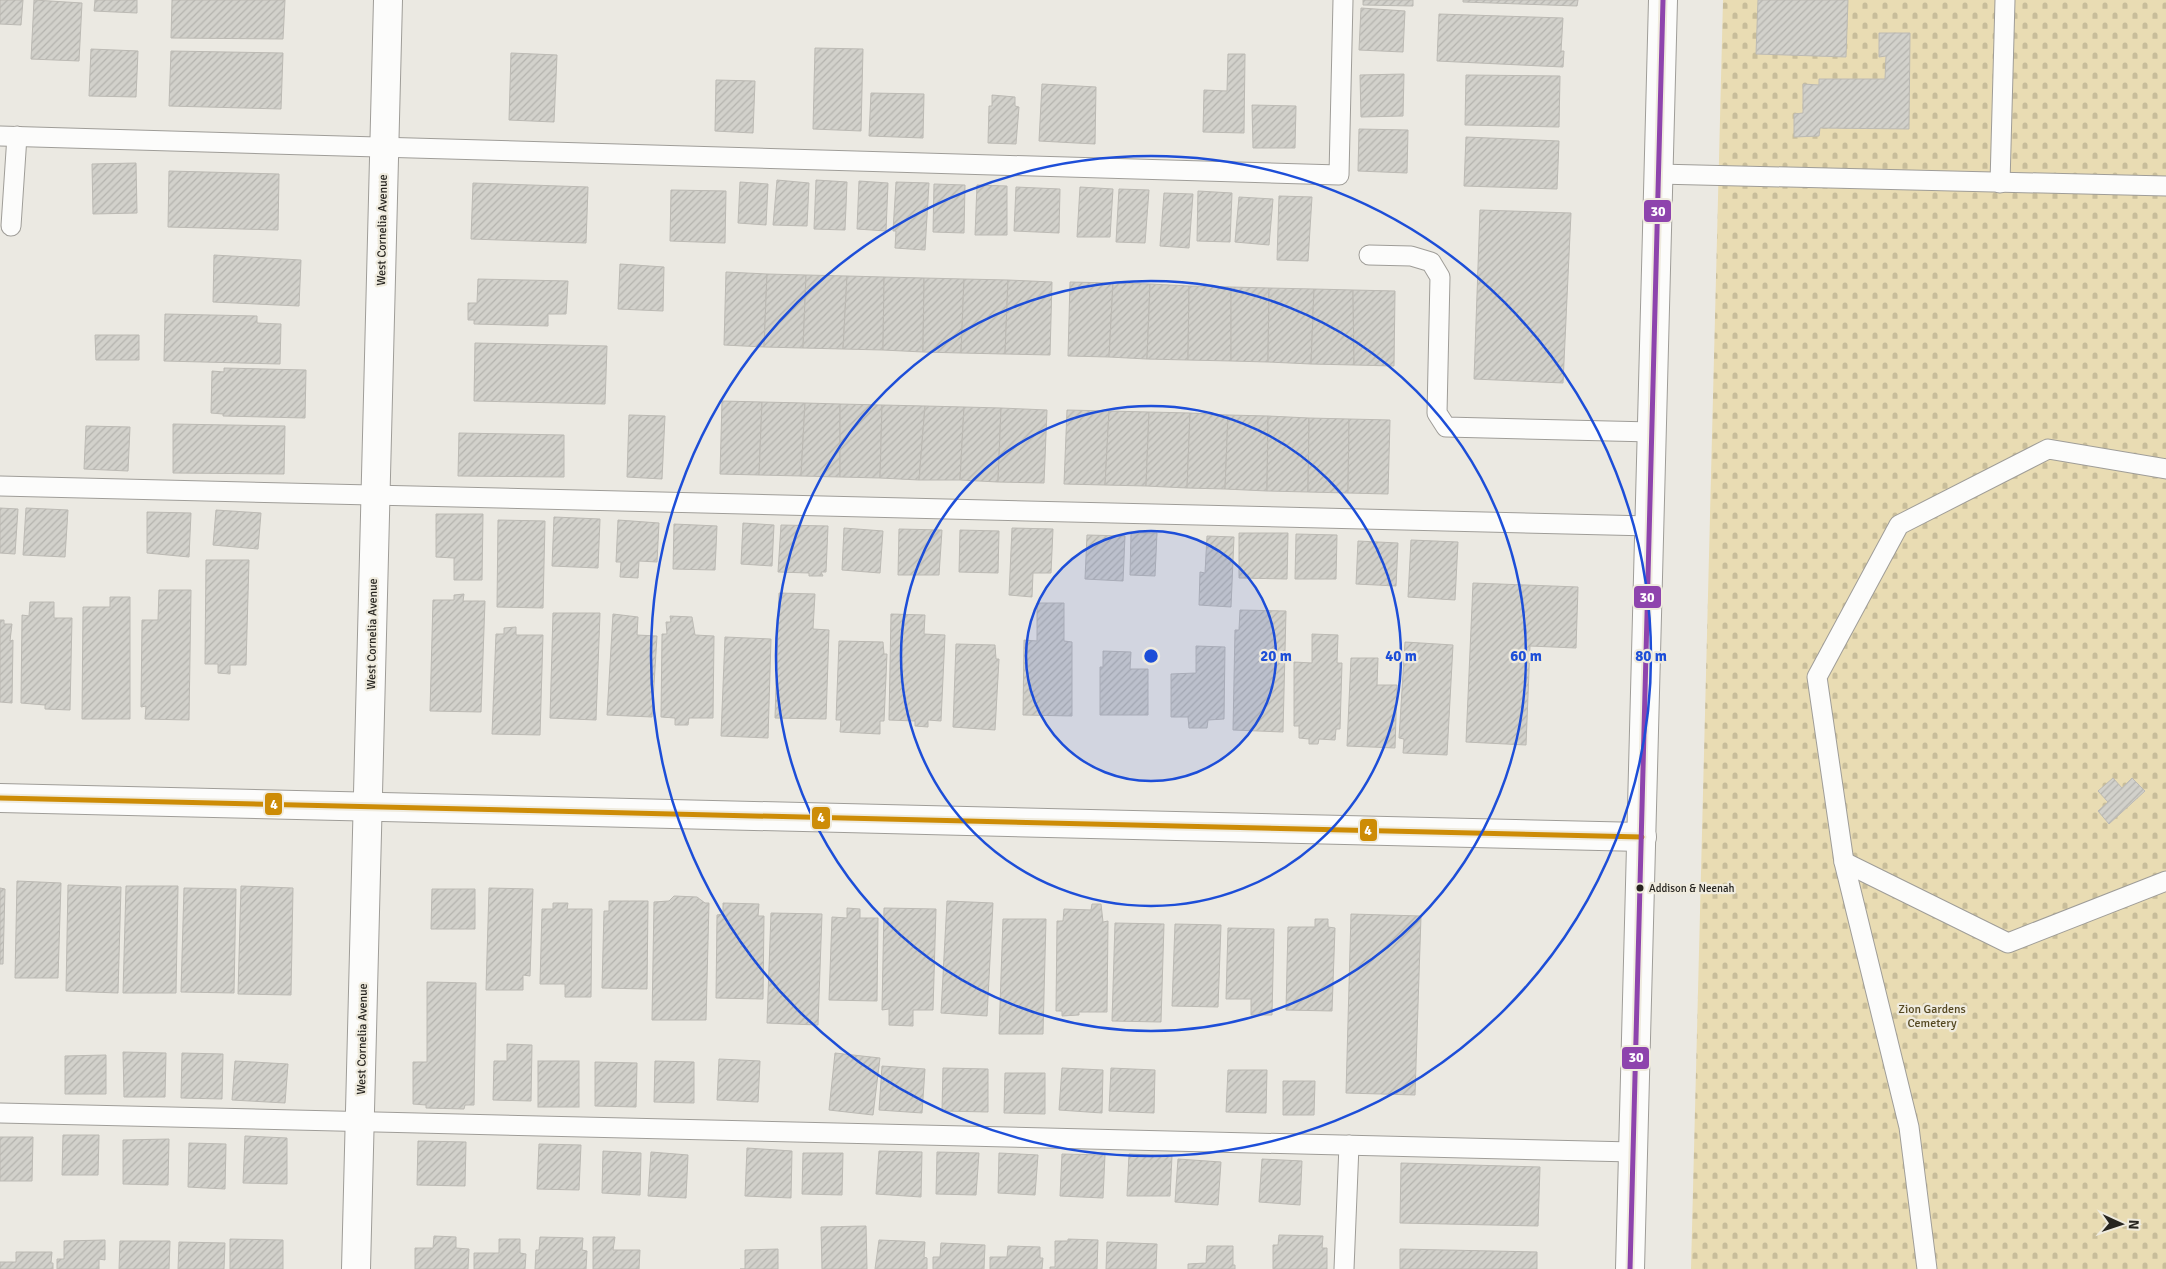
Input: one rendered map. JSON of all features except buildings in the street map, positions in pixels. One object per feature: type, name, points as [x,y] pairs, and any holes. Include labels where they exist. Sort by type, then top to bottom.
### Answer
[{"type":"street","name":"West Cornelia Avenue","points":[[356,1269],[388,0]]},
{"type":"street","points":[[1630,1269],[1662,0]]},
{"type":"street","points":[[0,798],[1642,837]]},
{"type":"lane","points":[[11,226],[8,136],[1339,175],[1343,0]]},
{"type":"lane","points":[[2000,184],[2005,0]]},
{"type":"lane","points":[[1658,174],[2000,184],[2166,186]]},
{"type":"lane","points":[[1369,255],[1411,256],[1431,262],[1440,277],[1436,413],[1446,427],[1652,432]]},
{"type":"lane","points":[[1928,1269],[1909,1127],[1844,862],[1817,677],[1899,525],[2048,449],[2166,470]]},
{"type":"lane","points":[[0,486],[1650,526]]},
{"type":"lane","points":[[1844,862],[2008,943],[2166,881]]},
{"type":"lane","points":[[0,1113],[1634,1152]]},
{"type":"lane","points":[[1344,1269],[1349,1145]]},
{"type":"green space","name":"Zion Gardens Cemetery","points":[[1723,0],[2166,0],[2166,1269],[1691,1269]]},
{"type":"transit line","name":"30","points":[[1630,1269],[1663,0]]},
{"type":"transit line","name":"4","points":[[0,798],[1642,837]]},
{"type":"place","name":"Addison & Neenah","points":[[1640,888]]}]
